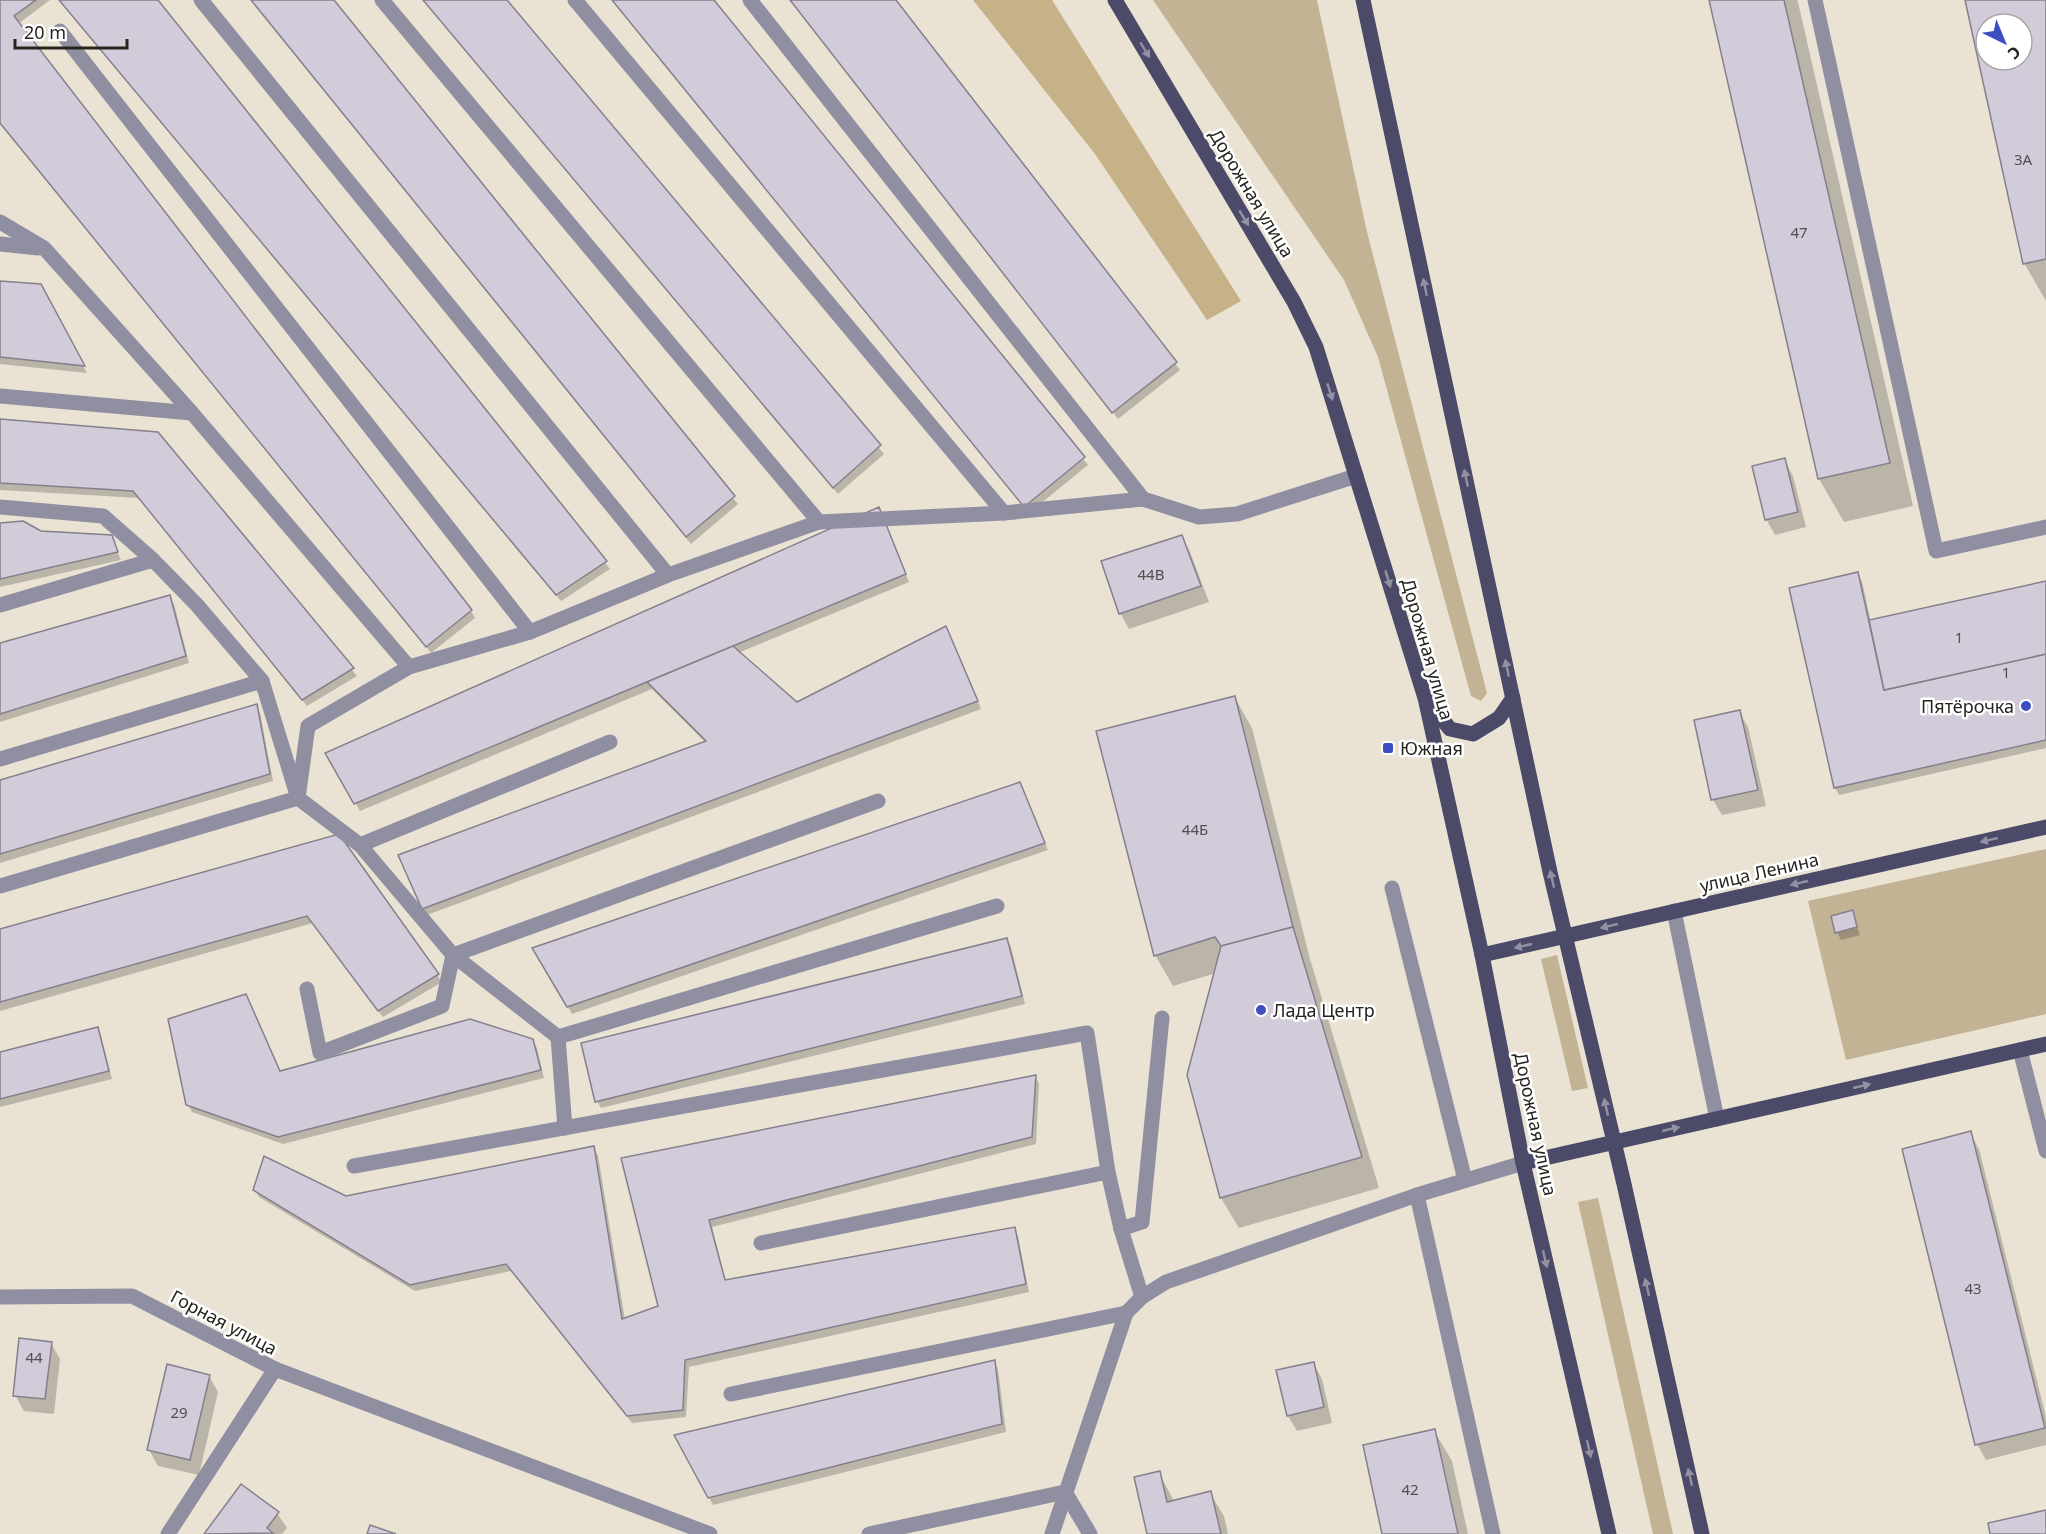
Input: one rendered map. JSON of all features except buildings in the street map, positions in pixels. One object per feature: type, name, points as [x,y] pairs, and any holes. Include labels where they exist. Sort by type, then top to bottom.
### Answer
[{"type":"main road","name":"Дорожная улица","points":[[1115,0],[1294,302],[1316,347],[1425,698],[1482,955],[1523,1163],[1609,1534]]},
{"type":"main road","points":[[1363,0],[1565,936],[1702,1534]]},
{"type":"main road","points":[[1425,698],[1450,729],[1473,734],[1499,718],[1513,698]]},
{"type":"main road","name":"улица Ленина","points":[[1482,955],[2046,827]]},
{"type":"main road","points":[[1523,1163],[2046,1044]]},
{"type":"street","points":[[201,0],[668,575]]},
{"type":"street","points":[[382,0],[819,522]]},
{"type":"street","points":[[575,0],[1004,513]]},
{"type":"street","points":[[750,0],[1143,499]]},
{"type":"street","points":[[1815,0],[1936,551],[2046,527]]},
{"type":"street","points":[[60,31],[530,632]]},
{"type":"street","points":[[0,222],[44,248],[192,412],[409,667]]},
{"type":"street","points":[[0,244],[44,248]]},
{"type":"street","points":[[0,396],[192,412]]},
{"type":"street","points":[[298,798],[308,726],[409,667],[530,632],[668,575],[819,522],[1004,513],[1143,499],[1199,517],[1237,514],[1356,476]]},
{"type":"street","points":[[0,507],[103,516],[153,560],[196,604],[262,681],[298,798],[360,845],[453,955],[558,1037],[565,1128]]},
{"type":"street","points":[[0,605],[153,560]]},
{"type":"street","points":[[0,759],[262,681]]},
{"type":"street","points":[[360,845],[610,742]]},
{"type":"street","points":[[0,886],[298,798]]},
{"type":"street","points":[[453,955],[878,801]]},
{"type":"street","points":[[1392,888],[1465,1180]]},
{"type":"street","points":[[558,1037],[997,906]]},
{"type":"street","points":[[1674,911],[1717,1119]]},
{"type":"street","points":[[307,988],[320,1053],[442,1006],[453,955]]},
{"type":"street","points":[[1121,1228],[1142,1222],[1162,1018]]},
{"type":"street","points":[[354,1166],[1087,1033],[1108,1172],[1121,1228],[1142,1297]]},
{"type":"street","points":[[2020,1050],[2046,1151]]},
{"type":"street","points":[[1052,1534],[1126,1313],[1142,1297],[1166,1282],[1417,1195],[1523,1163]]},
{"type":"street","points":[[760,1243],[1108,1172]]},
{"type":"street","points":[[1417,1195],[1493,1534]]},
{"type":"street","name":"Горная улица","points":[[0,1297],[132,1296],[275,1369],[168,1534]]},
{"type":"street","points":[[731,1394],[1126,1313]]},
{"type":"street","points":[[275,1369],[710,1534]]},
{"type":"street","points":[[869,1534],[1065,1492]]},
{"type":"street","points":[[1065,1492],[1090,1534]]},
{"type":"shaded area","points":[[973,0],[1052,0],[1241,301],[1207,320],[1095,154]]},
{"type":"shaded area","points":[[1153,0],[1317,0],[1367,232],[1487,693],[1481,701],[1471,696],[1378,357],[1344,280]]},
{"type":"shaded area","points":[[2046,849],[2046,1014],[1846,1060],[1808,901]]},
{"type":"shaded area","points":[[1557,955],[1588,1088],[1572,1091],[1541,959]]},
{"type":"shaded area","points":[[1598,1198],[1673,1534],[1653,1534],[1578,1202]]},
{"type":"place","name":"Пятёрочка","points":[[2026,706]]},
{"type":"place","name":"Южная","points":[[1388,748]]},
{"type":"place","name":"Лада Центр","points":[[1261,1010]]}]
